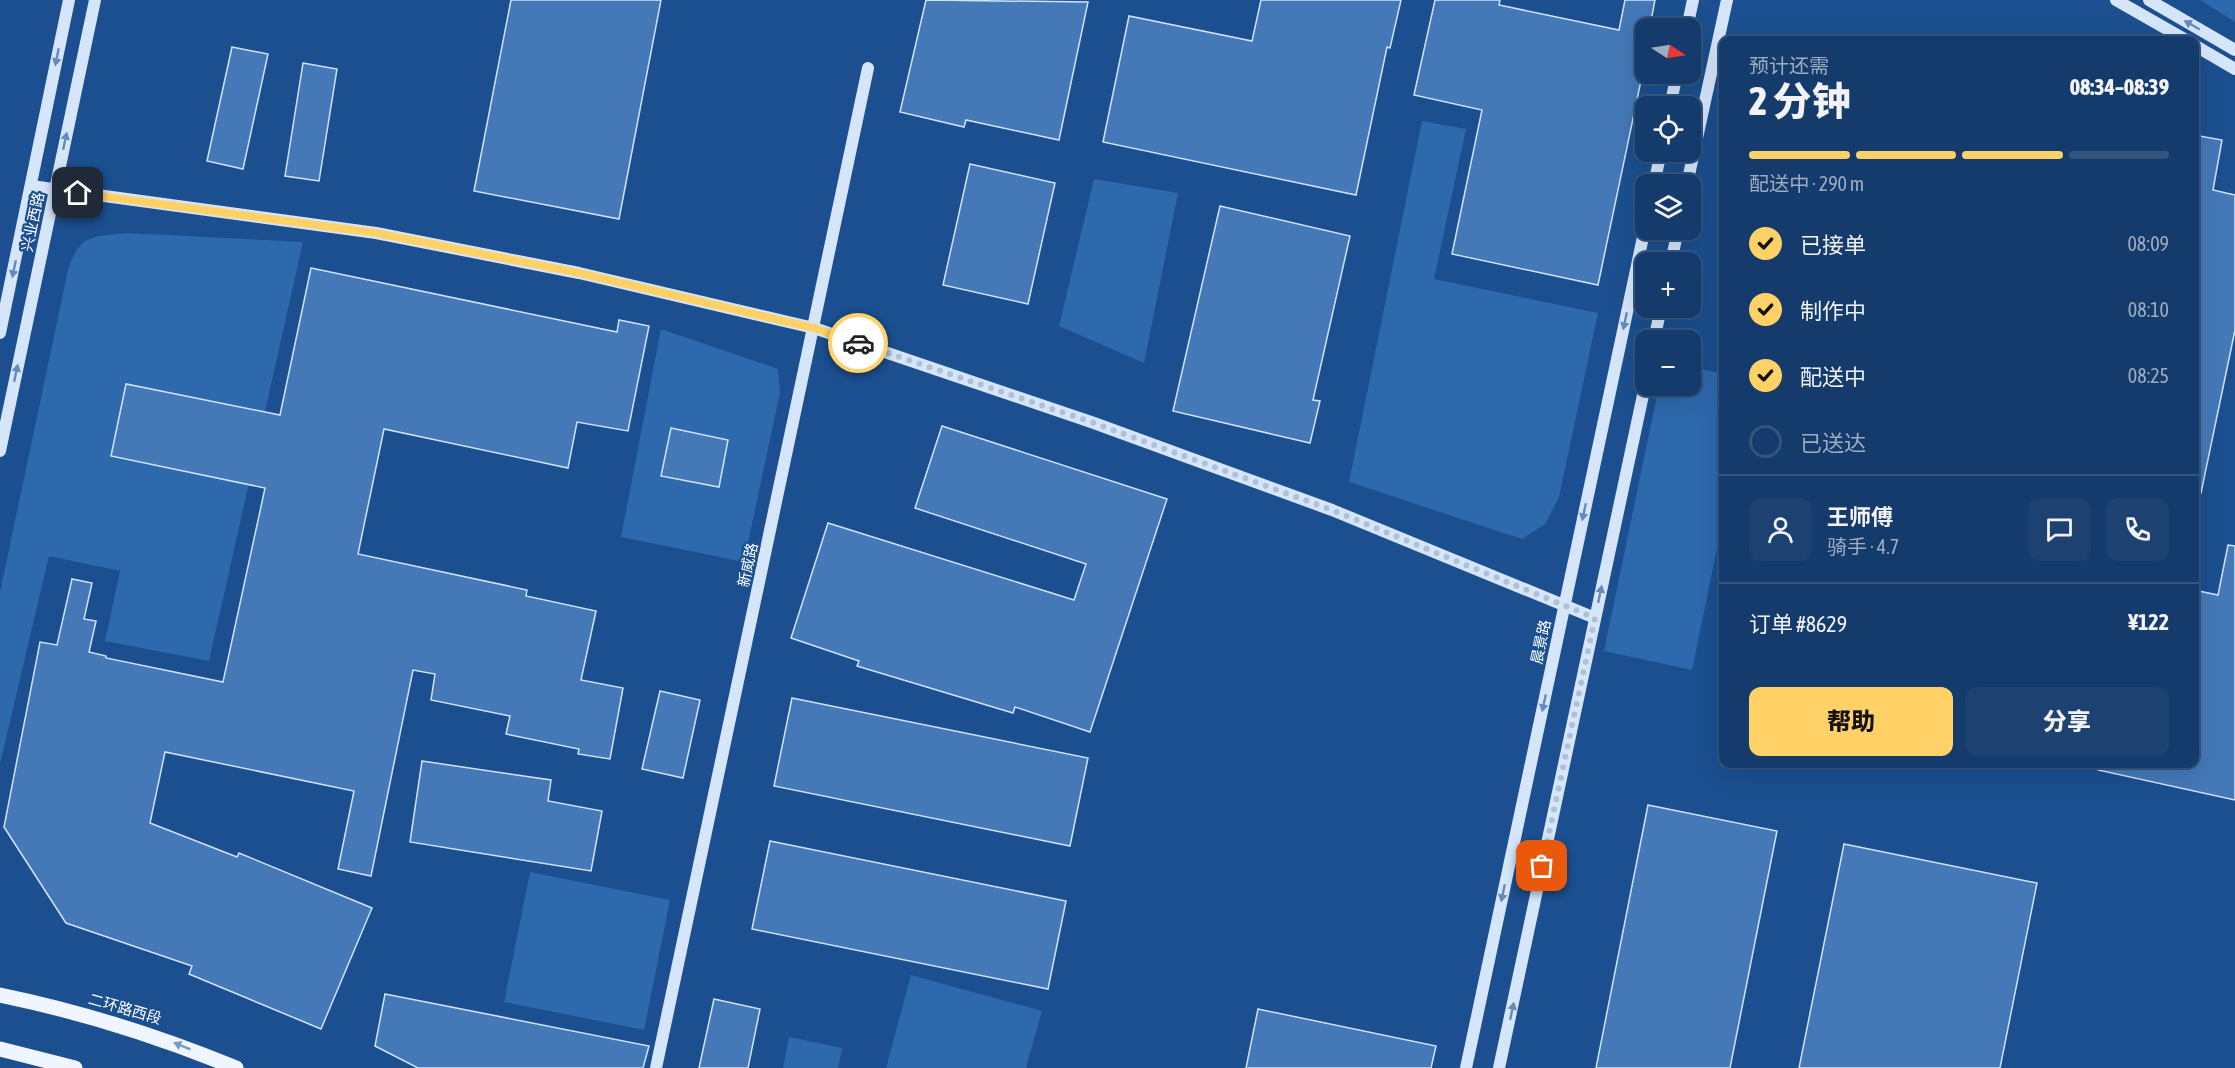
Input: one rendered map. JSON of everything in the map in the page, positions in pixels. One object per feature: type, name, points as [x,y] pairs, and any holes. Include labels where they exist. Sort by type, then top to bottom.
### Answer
[{"type":"main road","name":"二环路西段","points":[[0,995],[41,1003],[157,1036],[236,1068]]},
{"type":"main road","points":[[0,1049],[75,1068]]},
{"type":"street","name":"兴业西路","points":[[0,333],[69,0]]},
{"type":"street","name":"兴业西路","points":[[0,451],[95,0]]},
{"type":"street","points":[[1689,18],[1693,0]]},
{"type":"street","points":[[1689,174],[1726,0]]},
{"type":"street","points":[[2116,0],[2179,36]]},
{"type":"street","points":[[2149,0],[2235,50]]},
{"type":"street","points":[[2199,48],[2235,69]]},
{"type":"street","name":"新威路","points":[[656,1068],[868,68]]},
{"type":"street","points":[[31,186],[376,233],[579,273],[814,328],[1083,420],[1332,510],[1595,618]]},
{"type":"street","name":"晨景路","points":[[1466,1068],[1642,240]]},
{"type":"street","points":[[1499,1068],[1643,396]]},
{"type":"shaded area","points":[[2200,0],[2235,0],[2235,22]]},
{"type":"shaded area","points":[[1422,121],[1466,129],[1434,279],[1598,313],[1559,497],[1545,524],[1522,539],[1349,482]]},
{"type":"shaded area","points":[[1094,179],[1178,193],[1144,363],[1059,326]]},
{"type":"shaded area","points":[[127,233],[303,242],[209,661],[105,641],[120,571],[49,556],[0,764],[0,592],[68,270],[78,249],[89,239]]},
{"type":"shaded area","points":[[661,329],[778,369],[780,392],[744,562],[621,537]]},
{"type":"shaded area","points":[[1701,369],[1719,373],[1719,538],[1692,670],[1604,651],[1657,396],[1701,396]]},
{"type":"shaded area","points":[[530,872],[670,900],[644,1030],[504,1002]]},
{"type":"shaded area","points":[[911,975],[1042,1011],[1026,1068],[886,1068]]},
{"type":"shaded area","points":[[789,1037],[842,1048],[838,1068],[783,1068]]},
{"type":"building","points":[[511,0],[661,0],[619,219],[474,191]]},
{"type":"building","points":[[926,0],[1088,2],[1059,140],[966,120],[964,127],[900,112]]},
{"type":"building","points":[[1261,0],[1401,0],[1390,48],[1387,47],[1356,195],[1103,142],[1129,16],[1252,41]]},
{"type":"building","points":[[1435,0],[1500,0],[1499,5],[1619,30],[1625,0],[1655,0],[1652,18],[1635,18],[1635,84],[1640,84],[1638,96],[1635,96],[1635,109],[1598,285],[1452,254],[1482,110],[1414,95]]},
{"type":"building","points":[[232,47],[268,54],[243,169],[207,161]]},
{"type":"building","points":[[303,63],[337,69],[319,181],[285,176]]},
{"type":"building","points":[[2199,136],[2222,140],[2213,190],[2235,195],[2235,330],[2201,493],[2199,493]]},
{"type":"building","points":[[970,164],[1055,183],[1028,304],[943,285]]},
{"type":"building","points":[[1220,206],[1350,236],[1313,400],[1320,401],[1310,443],[1173,411]]},
{"type":"building","points":[[311,268],[617,332],[619,320],[649,326],[628,431],[577,422],[568,468],[384,429],[358,554],[527,590],[526,596],[596,611],[581,680],[623,688],[610,759],[578,754],[579,749],[506,734],[510,716],[431,700],[435,674],[413,670],[371,876],[338,869],[354,791],[165,752],[150,823],[237,857],[239,853],[372,908],[321,1029],[189,974],[192,966],[66,923],[4,827],[40,642],[57,645],[72,579],[92,583],[84,619],[96,621],[89,652],[106,656],[106,658],[223,682],[265,488],[111,456],[126,384],[280,415]]},
{"type":"building","points":[[942,426],[1167,499],[1090,732],[1015,707],[1013,713],[857,666],[859,661],[791,638],[828,523],[1074,600],[1086,564],[915,508]]},
{"type":"building","points":[[671,428],[728,440],[719,487],[661,476]]},
{"type":"building","points":[[2228,545],[2235,546],[2235,800],[2098,770],[2098,768],[2199,768],[2199,591],[2218,595]]},
{"type":"building","points":[[660,691],[700,700],[683,778],[642,769]]},
{"type":"building","points":[[792,698],[1088,758],[1070,846],[774,786]]},
{"type":"building","points":[[422,761],[551,780],[548,801],[602,811],[591,871],[410,842]]},
{"type":"building","points":[[1648,805],[1777,831],[1730,1068],[1596,1068]]},
{"type":"building","points":[[770,841],[1066,901],[1048,989],[752,929]]},
{"type":"building","points":[[1844,844],[2037,883],[2000,1068],[1799,1068]]},
{"type":"building","points":[[385,994],[649,1046],[643,1068],[418,1068],[375,1046]]},
{"type":"building","points":[[714,999],[760,1009],[748,1068],[699,1068]]},
{"type":"building","points":[[1258,1009],[1436,1046],[1431,1068],[1246,1068]]},
{"type":"way so far","points":[[858,343],[1094,423],[1332,510],[1595,618],[1542,866]]},
{"type":"route","points":[[78,193],[376,233],[579,273],[814,328],[858,343]]}]
